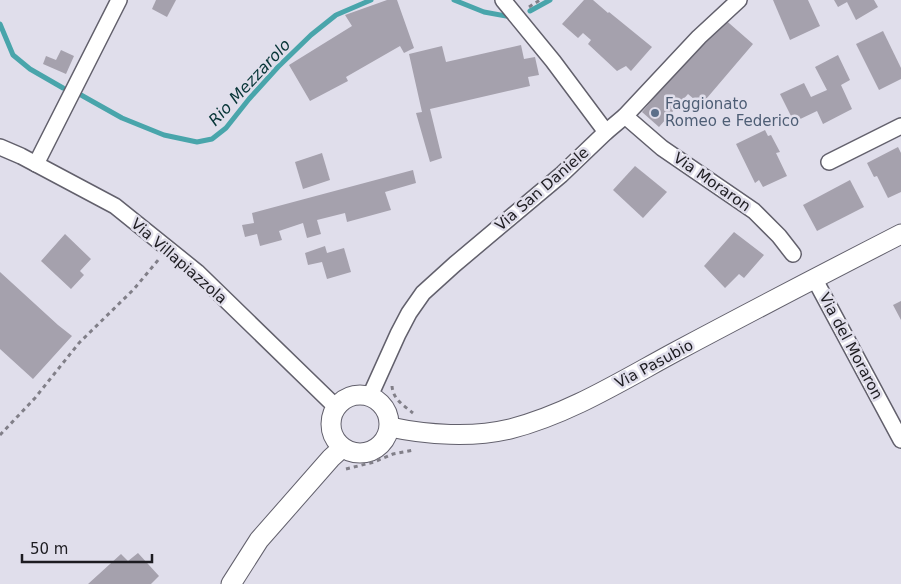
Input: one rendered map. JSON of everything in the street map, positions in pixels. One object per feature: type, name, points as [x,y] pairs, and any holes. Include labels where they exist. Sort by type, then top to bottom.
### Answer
[{"type":"street","points":[[36,164],[118,0]]},
{"type":"street","points":[[503,0],[553,61],[606,132]]},
{"type":"street","name":"Via San Daniele","points":[[370,396],[398,334],[423,293],[561,175],[625,116],[699,37],[739,0]]},
{"type":"street","name":"Via Moraron","points":[[625,116],[662,148],[754,211],[779,236],[793,254]]},
{"type":"street","points":[[830,162],[901,126]]},
{"type":"street","name":"Via Villapiazzola","points":[[0,147],[115,206],[197,272],[336,407]]},
{"type":"street","name":"Via Pasubio","points":[[390,427],[424,434],[470,434],[510,429],[561,411],[606,390],[814,278],[901,234]]},
{"type":"street","name":"Via del Moraron","points":[[814,278],[901,440]]},
{"type":"street","points":[[355,395],[370,396],[385,408],[389,417],[390,427],[386,439],[377,448],[366,453],[354,453],[342,448],[336,441],[330,424],[332,415],[336,407],[347,397],[355,395]]},
{"type":"street","points":[[231,584],[259,540],[342,448]]},
{"type":"path","points":[[0,435],[35,398],[79,343],[134,289],[167,249]]},
{"type":"building","points":[[156,0],[176,0],[167,17],[152,9]]},
{"type":"building","points":[[387,0],[397,0],[414,48],[404,53],[400,46],[346,77],[348,81],[310,101],[289,65],[352,26],[345,15]]},
{"type":"building","points":[[584,0],[593,0],[652,47],[631,71],[626,66],[617,71],[588,44],[591,40],[583,33],[578,38],[562,24]]},
{"type":"building","points":[[773,0],[808,0],[820,26],[790,40]]},
{"type":"building","points":[[834,0],[874,0],[878,7],[856,20],[847,2],[838,7]]},
{"type":"building","points":[[722,17],[753,44],[701,105],[688,94],[659,127],[642,112]]},
{"type":"building","points":[[883,31],[901,68],[901,79],[879,90],[856,44]]},
{"type":"building","points":[[521,45],[524,59],[535,57],[539,75],[528,77],[530,86],[430,109],[442,158],[430,162],[416,113],[422,112],[409,54],[442,46],[446,62]]},
{"type":"building","points":[[61,50],[74,56],[66,74],[43,64],[46,56],[56,60]]},
{"type":"building","points":[[838,55],[850,80],[841,85],[852,109],[823,124],[817,111],[794,122],[780,94],[804,83],[811,97],[827,90],[815,67]]},
{"type":"building","points":[[765,130],[768,136],[771,135],[780,152],[776,153],[787,176],[763,187],[759,180],[755,183],[736,144]]},
{"type":"building","points":[[898,147],[901,153],[901,192],[888,198],[877,176],[874,177],[867,163]]},
{"type":"building","points":[[322,153],[330,180],[303,189],[295,162]]},
{"type":"building","points":[[635,166],[667,192],[643,218],[613,190]]},
{"type":"building","points":[[413,170],[416,183],[385,192],[391,210],[347,222],[345,213],[317,220],[321,234],[307,238],[303,223],[279,231],[282,240],[260,246],[257,234],[245,237],[242,225],[254,223],[252,213]]},
{"type":"building","points":[[850,180],[864,207],[817,231],[803,205]]},
{"type":"building","points":[[734,232],[764,255],[744,278],[739,274],[725,288],[704,266]]},
{"type":"building","points":[[65,234],[91,259],[80,271],[84,275],[71,289],[41,261]]},
{"type":"building","points":[[325,246],[327,253],[344,248],[351,272],[327,279],[322,262],[308,265],[305,253]]},
{"type":"building","points":[[0,272],[72,336],[33,379],[0,349]]},
{"type":"building","points":[[901,301],[901,320],[893,305]]},
{"type":"building","points":[[138,553],[159,576],[151,584],[88,584],[121,554],[128,561]]},
{"type":"waterway","name":"Rio Mezzarolo","points":[[81,95],[122,118],[164,135],[197,142],[212,139],[226,128],[278,67],[311,35],[336,15],[371,0]]},
{"type":"waterway","name":"Rio Mezzarolo","points":[[454,0],[484,12],[511,17]]},
{"type":"waterway","name":"Rio Mezzarolo","points":[[530,11],[550,0]]},
{"type":"waterway","name":"Rio Mezzarolo","points":[[0,24],[13,55],[30,69],[63,88]]},
{"type":"place","name":"Faggionato Romeo e Federico","points":[[655,113]]}]
